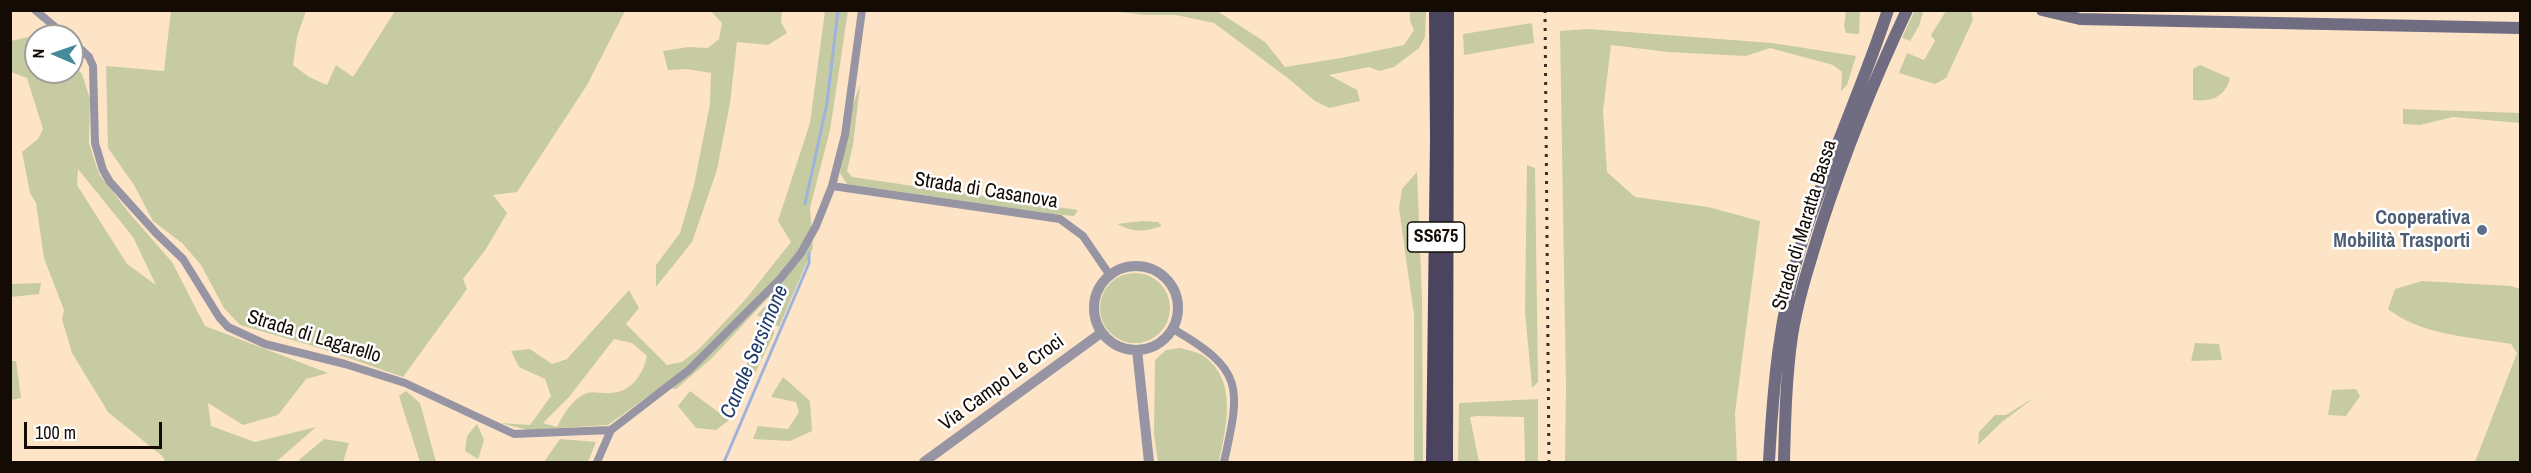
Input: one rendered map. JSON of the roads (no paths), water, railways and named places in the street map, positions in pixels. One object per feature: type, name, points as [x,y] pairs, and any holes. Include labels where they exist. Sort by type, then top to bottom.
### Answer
[{"type":"highway","name":"SS675","points":[[1432,462],[1437,10]]},
{"type":"highway","name":"SS675","points":[[1446,462],[1447,10]]},
{"type":"main road","name":"Strada di Maratta Bassa","points":[[1769,462],[1780,331],[1799,253],[1818,194],[1888,10]]},
{"type":"main road","name":"Strada di Maratta Bassa","points":[[1784,462],[1787,385],[1792,335],[1803,287],[1834,187],[1884,60],[1907,10]]},
{"type":"main road","points":[[2042,10],[2080,19],[2520,28]]},
{"type":"street","points":[[35,10],[52,24]]},
{"type":"street","points":[[597,462],[611,430],[689,370],[780,279],[801,253],[816,226],[832,186],[845,135],[862,10]]},
{"type":"street","name":"Strada di Lagarello","points":[[84,52],[93,66],[95,143],[103,170],[110,182],[183,259],[219,317],[228,327],[266,344],[345,364],[405,383],[514,434],[611,430]]},
{"type":"street","name":"Strada di Casanova","points":[[832,186],[1060,219],[1083,236],[1109,274]]},
{"type":"street","points":[[1136,265],[1164,275],[1178,301],[1173,329],[1158,344],[1137,350],[1117,346],[1101,333],[1095,318],[1094,302],[1099,287],[1109,274],[1127,266],[1136,265]]},
{"type":"street","points":[[1173,329],[1215,356],[1232,380],[1235,405],[1224,462]]},
{"type":"street","name":"Via Campo Le Croci","points":[[924,462],[1101,333]]},
{"type":"street","points":[[1137,350],[1149,462]]},
{"type":"waterway","name":"Canale Sersimone","points":[[805,204],[827,103],[838,10]]},
{"type":"waterway","name":"Canale Sersimone","points":[[724,462],[809,263],[809,253]]},
{"type":"railway","points":[[1545,10],[1549,462]]},
{"type":"place","name":"Cooperativa Mobilità Trasporti","points":[[2482,230]]}]
